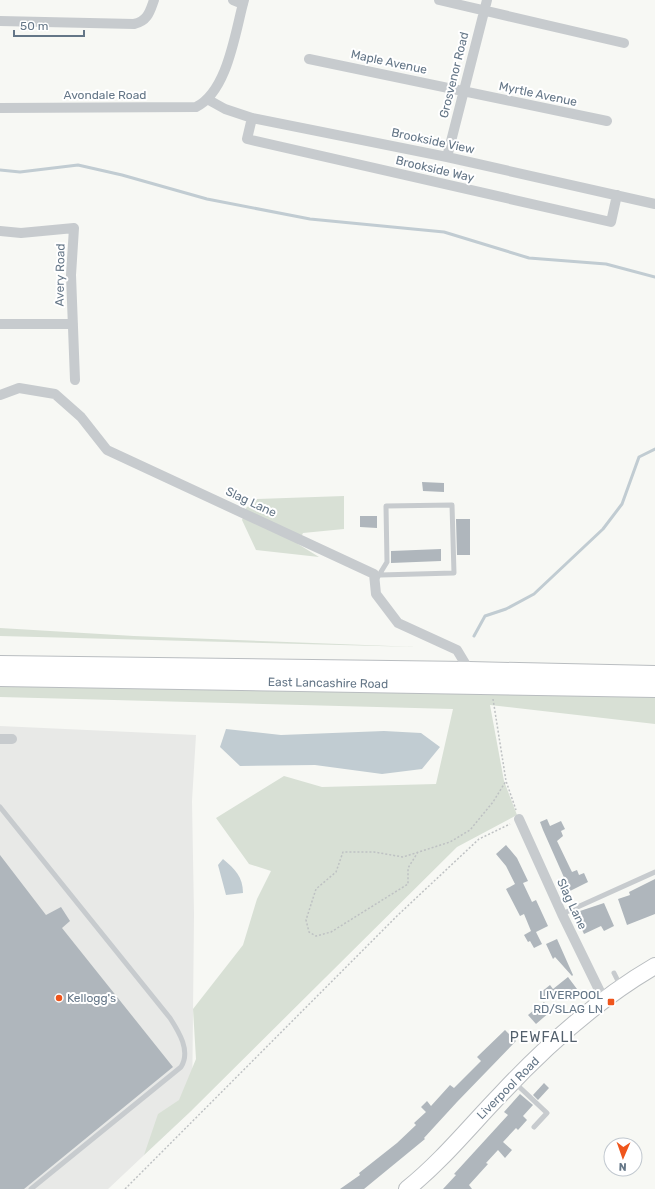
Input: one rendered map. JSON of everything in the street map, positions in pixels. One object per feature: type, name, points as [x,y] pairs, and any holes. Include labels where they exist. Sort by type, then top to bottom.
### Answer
[{"type":"highway","name":"East Lancashire Road","points":[[0,664],[480,677],[655,689]]},
{"type":"highway","name":"East Lancashire Road","points":[[0,678],[480,677],[655,674]]},
{"type":"highway","name":"Liverpool Road","points":[[406,1189],[437,1163],[513,1081],[571,1027],[604,1000],[655,966]]},
{"type":"street","points":[[0,21],[134,24],[147,17],[154,0]]},
{"type":"street","points":[[207,99],[220,82],[225,71],[243,2],[233,0]]},
{"type":"street","points":[[439,0],[624,43]]},
{"type":"street","name":"Grosvenor Road","points":[[447,157],[487,0]]},
{"type":"street","name":"Maple Avenue","points":[[309,59],[463,91]]},
{"type":"street","name":"Myrtle Avenue","points":[[463,91],[607,121]]},
{"type":"street","name":"Avondale Road","points":[[0,108],[189,108],[196,106],[207,99]]},
{"type":"street","name":"Brookside View","points":[[207,99],[224,109],[252,118],[447,157],[655,204]]},
{"type":"street","name":"Brookside Way","points":[[252,118],[247,139],[611,222],[617,195]]},
{"type":"street","name":"Avery Road","points":[[0,231],[21,233],[74,228],[71,275],[75,380]]},
{"type":"street","name":"Avery Road","points":[[0,324],[73,324]]},
{"type":"street","name":"Slag Lane","points":[[0,395],[19,388],[55,394],[81,417],[106,450],[374,574],[377,579],[376,594],[398,623],[457,650],[480,677]]},
{"type":"street","points":[[0,739],[12,739]]},
{"type":"street","name":"Slag Lane","points":[[520,819],[562,914],[604,1000]]},
{"type":"lane","points":[[452,505],[454,573],[377,579],[387,562],[386,506],[452,505]]},
{"type":"lane","points":[[0,807],[170,1018],[182,1040],[185,1055],[181,1068],[31,1189]]},
{"type":"lane","points":[[562,914],[655,872]]},
{"type":"lane","points":[[614,973],[621,988]]},
{"type":"lane","points":[[513,1081],[547,1114],[534,1127]]},
{"type":"path","points":[[125,1189],[398,915],[479,839],[520,819],[506,781],[480,677]]},
{"type":"path","points":[[418,852],[408,868],[408,884],[331,932],[316,936],[309,932],[306,920],[316,889],[336,872],[343,852],[374,852],[403,857],[418,852],[450,842],[470,830],[493,802],[506,781]]},
{"type":"shaded area","points":[[344,496],[344,529],[303,533],[298,544],[319,557],[256,550],[242,520],[246,508],[257,499]]},
{"type":"shaded area","points":[[0,628],[134,636],[417,647],[0,636]]},
{"type":"shaded area","points":[[0,685],[655,697],[655,724],[490,705],[504,781],[517,815],[457,847],[192,1110],[144,1155],[158,1114],[179,1100],[196,1059],[193,1009],[243,945],[257,899],[271,871],[249,864],[216,818],[284,776],[322,787],[436,784],[453,709],[0,697]]},
{"type":"shaded area","points":[[0,726],[196,735],[192,801],[194,914],[192,1110],[108,1189],[0,1189]]},
{"type":"shaded area","points":[[226,729],[281,735],[384,731],[421,733],[440,747],[422,769],[382,774],[315,765],[240,766],[220,747]]},
{"type":"shaded area","points":[[223,859],[238,874],[242,882],[243,893],[226,895],[218,865]]},
{"type":"building","points":[[422,482],[444,483],[444,492],[423,491]]},
{"type":"building","points":[[360,516],[377,516],[377,528],[360,527]]},
{"type":"building","points":[[456,519],[470,519],[470,555],[457,555]]},
{"type":"building","points":[[441,549],[441,561],[391,563],[391,551]]},
{"type":"building","points":[[547,819],[550,826],[561,821],[565,829],[561,831],[563,836],[557,841],[572,872],[577,870],[579,875],[584,873],[588,882],[570,891],[540,822]]},
{"type":"building","points":[[506,845],[517,858],[528,881],[523,883],[532,902],[536,900],[548,926],[536,932],[542,944],[534,948],[524,935],[531,931],[524,914],[520,916],[506,889],[515,884],[506,866],[496,854]]},
{"type":"building","name":"Kellogg's","points":[[0,855],[46,915],[61,907],[70,921],[62,928],[173,1067],[24,1189],[0,1189]]},
{"type":"building","points":[[655,879],[655,914],[627,925],[618,899],[630,895],[629,892]]},
{"type":"building","points":[[604,903],[614,926],[604,931],[601,926],[584,934],[577,919],[582,916],[580,911]]},
{"type":"building","points":[[557,939],[573,975],[572,976],[555,957],[553,959],[546,944]]},
{"type":"building","points":[[568,977],[577,989],[562,1001],[555,993],[546,1000],[540,993],[550,985],[553,989]]},
{"type":"building","points":[[544,1002],[551,1011],[536,1024],[528,1015]]},
{"type":"building","points":[[505,1030],[516,1041],[457,1102],[424,1138],[425,1139],[364,1189],[340,1189],[360,1175],[359,1173],[397,1143],[416,1125],[414,1123],[426,1112],[421,1107],[427,1101],[431,1106],[450,1085],[454,1088],[481,1061],[477,1057]]},
{"type":"building","points":[[544,1083],[549,1088],[538,1100],[533,1095]]},
{"type":"building","points":[[520,1094],[533,1105],[523,1116],[527,1120],[518,1130],[516,1128],[503,1142],[512,1150],[505,1158],[498,1150],[486,1163],[488,1164],[469,1185],[472,1189],[443,1189],[456,1175],[454,1174],[508,1115],[504,1112]]},
{"type":"waterway","points":[[0,170],[20,172],[78,165],[122,175],[207,199],[310,219],[444,232],[529,258],[606,264],[655,277]]},
{"type":"waterway","points":[[474,636],[485,616],[506,609],[534,594],[603,529],[622,504],[639,457],[655,449]]},
{"type":"place","name":"Kellogg's","points":[[59,998]]},
{"type":"place","name":"LIVERPOOL RD/SLAG LN","points":[[611,1002]]},
{"type":"district","name":"PEWFALL","points":[[544,1037]]}]
